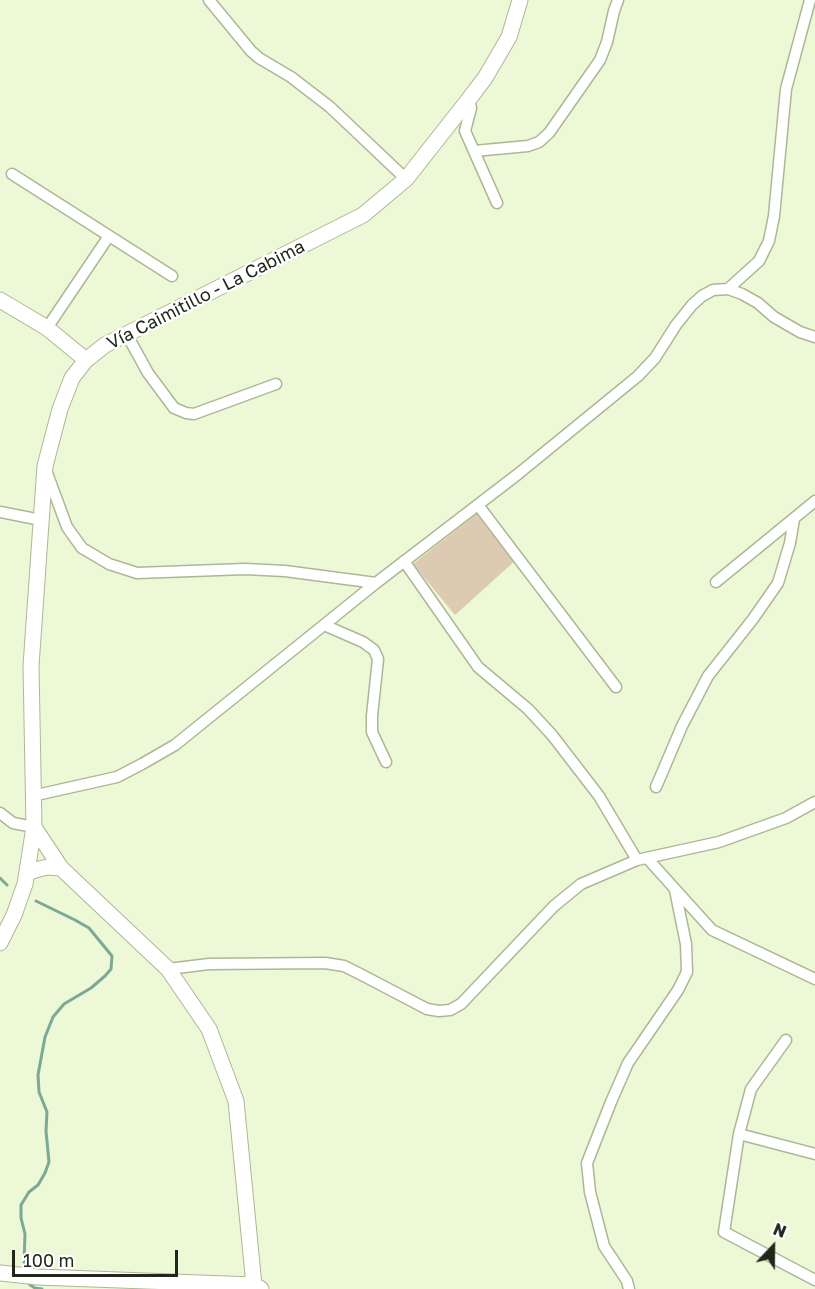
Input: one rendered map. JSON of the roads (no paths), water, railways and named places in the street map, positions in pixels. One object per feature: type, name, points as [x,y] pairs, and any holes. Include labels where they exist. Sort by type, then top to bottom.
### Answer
[{"type":"street","points":[[209,0],[251,51],[291,77],[330,107],[406,179]]},
{"type":"street","name":"Vía Caimitillo - La Cabima","points":[[0,943],[14,915],[26,879],[34,827],[31,666],[45,466],[60,409],[72,378],[86,360],[105,345],[363,215],[406,179],[485,78],[509,37],[520,0]]},
{"type":"street","points":[[474,151],[528,147],[549,133],[600,60],[618,0]]},
{"type":"street","points":[[728,289],[759,261],[769,241],[774,216],[786,90],[810,0]]},
{"type":"street","points":[[469,99],[471,108],[465,131],[497,202]]},
{"type":"street","points":[[12,174],[171,276]]},
{"type":"street","points":[[47,328],[109,236]]},
{"type":"street","points":[[32,795],[117,777],[175,745],[638,376],[654,358],[692,305],[702,296],[713,290],[728,289],[742,294],[758,303],[774,317],[815,338]]},
{"type":"street","points":[[0,300],[47,328],[86,360]]},
{"type":"street","points":[[127,335],[148,373],[174,408],[186,413],[194,414],[276,384]]},
{"type":"street","points":[[45,466],[67,527],[82,548],[109,564],[136,573],[245,569],[285,571],[376,583]]},
{"type":"street","points":[[716,582],[815,501]]},
{"type":"street","points":[[478,505],[616,687]]},
{"type":"street","points":[[0,512],[41,520]]},
{"type":"street","points":[[656,788],[682,726],[708,676],[778,583],[790,543],[794,519]]},
{"type":"street","points":[[404,561],[478,668],[528,709],[552,735],[599,795],[642,859],[712,930],[815,979]]},
{"type":"street","points":[[324,625],[363,642],[374,650],[378,659],[372,732],[386,762]]},
{"type":"street","points":[[168,969],[209,964],[325,963],[353,970],[427,1009],[450,1010],[461,1004],[554,906],[581,884],[642,859],[719,842],[786,818],[815,802]]},
{"type":"street","points":[[0,813],[14,823],[34,827],[62,868],[168,969],[209,1029],[236,1101],[257,1287],[38,1277],[0,1273]]},
{"type":"street","points":[[26,879],[39,869],[62,868]]},
{"type":"street","points":[[628,1289],[627,1281],[604,1246],[590,1192],[587,1163],[628,1064],[678,990],[687,972],[686,944],[675,890]]},
{"type":"street","points":[[786,1040],[751,1089],[739,1134],[724,1232],[815,1280]]},
{"type":"street","points":[[739,1134],[815,1154]]},
{"type":"waterway","points":[[0,878],[7,885]]},
{"type":"waterway","points":[[26,1270],[21,1205],[29,1192],[38,1185],[49,1162],[47,1112],[39,1092],[38,1075],[45,1037],[53,1017],[64,1004],[91,988],[111,969],[112,956],[89,928],[36,901]]},
{"type":"waterway","points":[[29,1282],[35,1288],[42,1289]]}]
